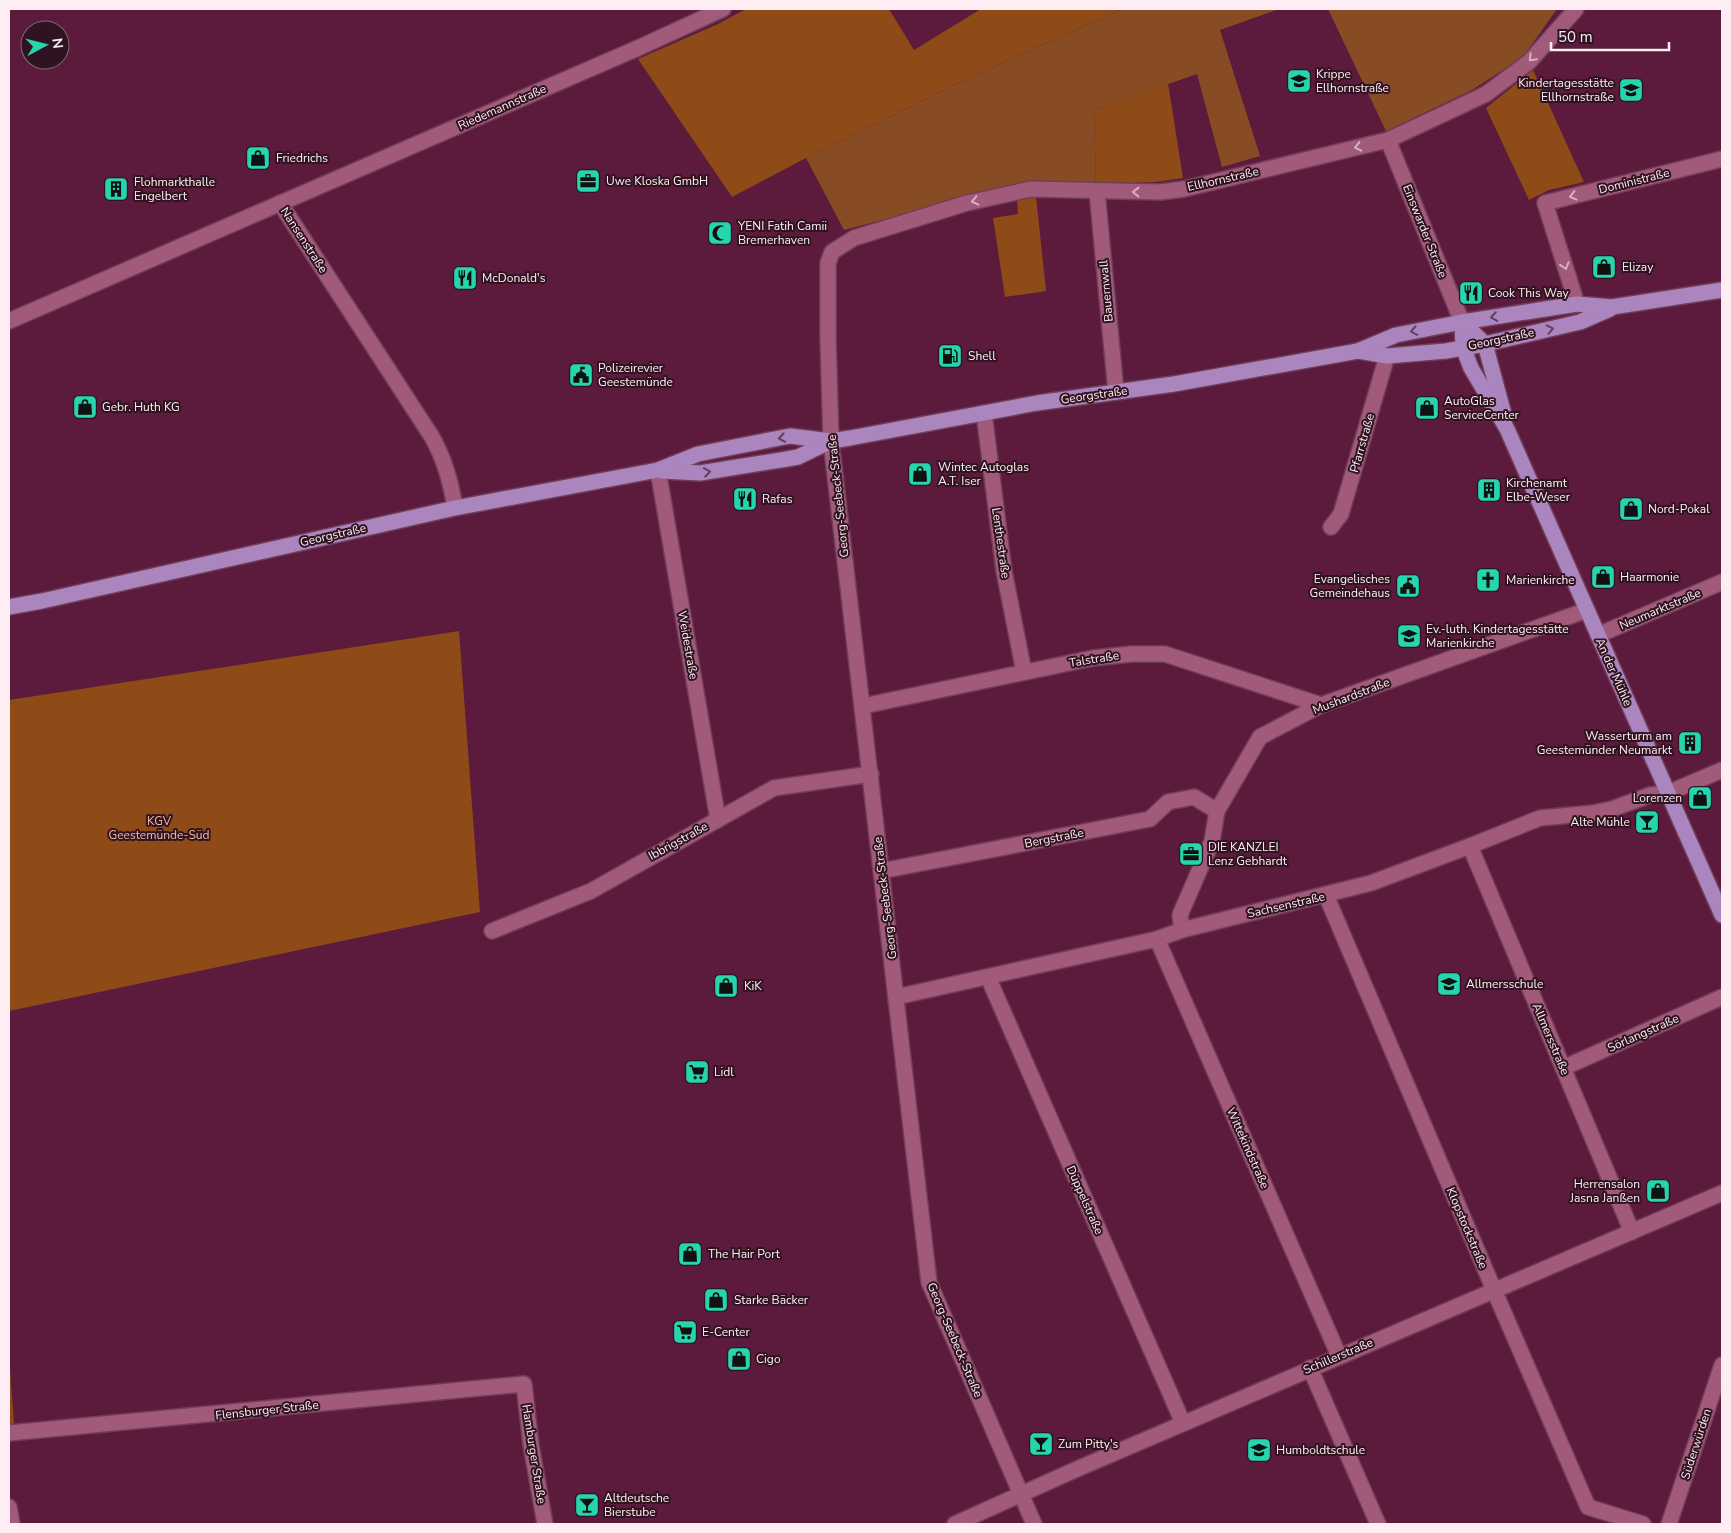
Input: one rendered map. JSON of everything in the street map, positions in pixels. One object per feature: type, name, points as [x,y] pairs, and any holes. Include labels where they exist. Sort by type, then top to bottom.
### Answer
[{"type":"main road","name":"Georgstraße","points":[[1358,351],[1387,356],[1485,344],[1580,322],[1612,308],[1722,290]]},
{"type":"main road","name":"Georgstraße","points":[[658,470],[700,473],[798,457],[831,441],[984,413],[1236,374],[1358,351],[1396,335],[1462,322],[1577,304],[1612,308]]},
{"type":"main road","points":[[1462,322],[1485,344]]},
{"type":"main road","name":"An der Mühle","points":[[1462,322],[1464,347],[1471,368],[1507,429],[1722,915]]},
{"type":"main road","name":"An der Mühle","points":[[1485,344],[1504,411],[1507,429]]},
{"type":"main road","name":"Georgstraße","points":[[9,607],[455,508],[658,470],[698,454],[790,436],[831,441]]},
{"type":"street","name":"Riedemannstraße","points":[[280,203],[724,9]]},
{"type":"street","name":"Ellhornstraße","points":[[832,252],[854,238],[967,203],[1030,189],[1160,192],[1184,189],[1388,140],[1486,94],[1529,62],[1576,9]]},
{"type":"street","name":"Einswarder Straße","points":[[1388,140],[1462,322]]},
{"type":"street","name":"Doministraße","points":[[1577,304],[1545,203],[1722,159]]},
{"type":"street","name":"Bauernwall","points":[[1097,191],[1116,392]]},
{"type":"street","name":"Nansenstraße","points":[[9,321],[280,203],[432,437],[446,466],[451,482],[455,508]]},
{"type":"street","name":"Georg-Seebeck-Straße","points":[[832,252],[828,263],[831,441],[929,1282],[1034,1524]]},
{"type":"street","name":"Pfarrstraße","points":[[1331,527],[1341,514],[1387,356]]},
{"type":"street","name":"Lenthestraße","points":[[984,413],[1004,572],[1024,672]]},
{"type":"street","name":"Weidestraße","points":[[658,470],[718,820]]},
{"type":"street","name":"Neumarktstraße","points":[[1598,636],[1722,582]]},
{"type":"street","name":"Mushardstraße","points":[[1182,930],[1180,915],[1212,841],[1217,811],[1260,737],[1321,706],[1587,610]]},
{"type":"street","name":"Talstraße","points":[[862,706],[1093,658],[1131,654],[1165,654],[1321,706]]},
{"type":"street","name":"Sachsenstraße","points":[[896,997],[1157,939],[1182,930],[1326,896],[1371,883],[1540,818],[1593,814],[1612,809],[1650,796],[1668,793],[1722,770]]},
{"type":"street","name":"Ibbrigstraße","points":[[492,931],[591,890],[774,788],[871,774]]},
{"type":"street","name":"Bergstraße","points":[[882,871],[1150,819],[1168,802],[1194,797],[1217,811]]},
{"type":"street","name":"Allmersstraße","points":[[1470,846],[1632,1232]]},
{"type":"street","name":"Klopstockstraße","points":[[1326,896],[1588,1507],[1643,1524]]},
{"type":"street","name":"Wittekindstraße","points":[[1157,939],[1339,1356]]},
{"type":"street","name":"Düppelstraße","points":[[988,977],[1183,1423]]},
{"type":"street","name":"Sörlangstraße","points":[[1563,1068],[1722,997]]},
{"type":"street","name":"Schillerstraße","points":[[956,1524],[1310,1368],[1722,1193]]},
{"type":"street","name":"Süderwürden","points":[[1669,1524],[1722,1365]]},
{"type":"street","points":[[1310,1368],[1378,1524]]},
{"type":"street","name":"Flensburger Straße","points":[[9,1433],[524,1384]]},
{"type":"street","name":"Hamburger Straße","points":[[524,1384],[532,1445],[546,1524]]},
{"type":"street","points":[[9,1507],[12,1524]]},
{"type":"green space","points":[[746,9],[889,9],[914,50],[981,9],[1123,9],[973,76],[806,158],[732,197],[638,59],[718,24]]},
{"type":"green space","points":[[1533,70],[1584,182],[1549,190],[1529,200],[1486,108]]},
{"type":"green space","points":[[1168,83],[1183,178],[1156,182],[1096,184],[1094,110]]},
{"type":"green space","points":[[1036,196],[1046,291],[1005,297],[993,218],[1018,214],[1017,199]]},
{"type":"green space","name":"KGV Geestemünde-Süd","points":[[459,631],[480,912],[9,1011],[9,700]]},
{"type":"green space","points":[[9,1355],[14,1424],[9,1424]]},
{"type":"shaded area","points":[[1123,9],[1279,9],[1220,30],[1260,156],[1222,167],[1197,74],[1094,110],[1096,184],[968,198],[844,230],[806,158],[973,76]]},
{"type":"shaded area","points":[[1328,9],[1557,9],[1523,57],[1472,90],[1386,131]]},
{"type":"place","name":"Krippe Ellhornstraße","points":[[1299,81]]},
{"type":"place","name":"Kindertagesstätte Ellhornstraße","points":[[1631,90]]},
{"type":"place","name":"Friedrichs","points":[[258,158]]},
{"type":"place","name":"Uwe Kloska GmbH","points":[[588,181]]},
{"type":"place","name":"Flohmarkthalle Engelbert","points":[[116,189]]},
{"type":"place","name":"YENI Fatih Camii Bremerhaven","points":[[720,233]]},
{"type":"place","name":"Elizay","points":[[1604,267]]},
{"type":"place","name":"McDonald's","points":[[465,278]]},
{"type":"place","name":"Cook This Way","points":[[1471,293]]},
{"type":"place","name":"Shell","points":[[950,356]]},
{"type":"place","name":"Polizeirevier Geestemünde","points":[[581,375]]},
{"type":"place","name":"Gebr. Huth KG","points":[[85,407]]},
{"type":"place","name":"AutoGlas ServiceCenter","points":[[1427,408]]},
{"type":"place","name":"Wintec Autoglas A.T. Iser","points":[[920,474]]},
{"type":"place","name":"Kirchenamt Elbe-Weser","points":[[1489,490]]},
{"type":"place","name":"Rafas","points":[[745,499]]},
{"type":"place","name":"Nord-Pokal","points":[[1631,509]]},
{"type":"place","name":"Haarmonie","points":[[1603,577]]},
{"type":"place","name":"Marienkirche","points":[[1488,580]]},
{"type":"place","name":"Evangelisches Gemeindehaus","points":[[1408,586]]},
{"type":"place","name":"Ev.-luth. Kindertagesstätte Marienkirche","points":[[1409,636]]},
{"type":"place","name":"Wasserturm am Geestemünder Neumarkt","points":[[1690,743]]},
{"type":"place","name":"Lorenzen","points":[[1700,798]]},
{"type":"place","name":"Alte Mühle","points":[[1647,822]]},
{"type":"place","name":"DIE KANZLEI Lenz Gebhardt","points":[[1191,854]]},
{"type":"place","name":"Allmersschule","points":[[1449,984]]},
{"type":"place","name":"KiK","points":[[726,986]]},
{"type":"place","name":"Lidl","points":[[697,1072]]},
{"type":"place","name":"Herrensalon Jasna Janßen","points":[[1658,1191]]},
{"type":"place","name":"The Hair Port","points":[[690,1254]]},
{"type":"place","name":"Starke Bäcker","points":[[716,1300]]},
{"type":"place","name":"E-Center","points":[[685,1332]]},
{"type":"place","name":"Cigo","points":[[739,1359]]},
{"type":"place","name":"Zum Pitty's","points":[[1041,1444]]},
{"type":"place","name":"Humboldtschule","points":[[1259,1450]]},
{"type":"place","name":"Altdeutsche Bierstube","points":[[587,1505]]}]
